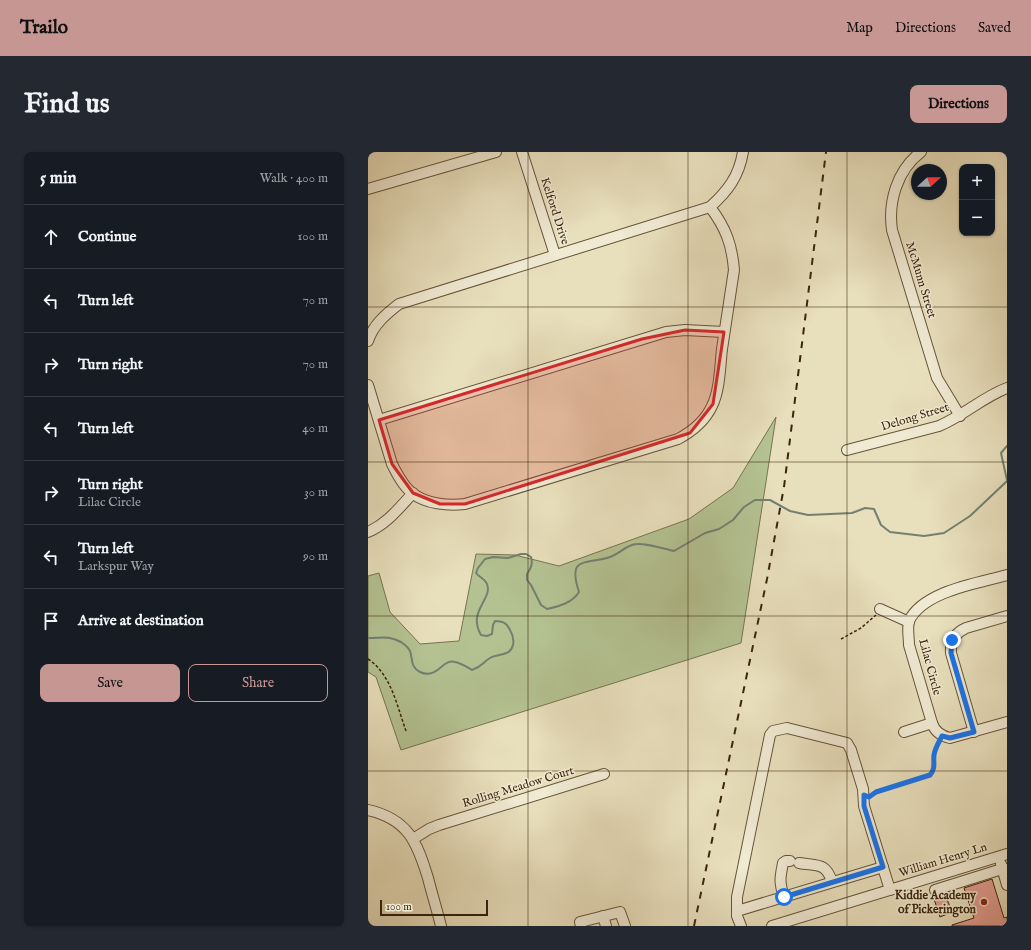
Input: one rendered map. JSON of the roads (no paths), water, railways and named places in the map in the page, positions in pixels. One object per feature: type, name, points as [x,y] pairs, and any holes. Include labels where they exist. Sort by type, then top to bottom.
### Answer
[{"type":"street","points":[[368,189],[496,152]]},
{"type":"street","name":"Kelford Drive","points":[[522,152],[555,255]]},
{"type":"street","points":[[368,341],[374,327],[382,318],[400,304],[710,207],[734,181],[740,167],[743,152]]},
{"type":"street","name":"McMunn Street","points":[[921,152],[909,164],[898,181],[891,208],[892,230],[937,378],[960,416]]},
{"type":"street","points":[[368,385],[392,464],[399,476],[412,493],[426,500],[440,504],[455,506],[465,504],[678,439],[690,433],[706,416],[713,404],[717,392],[724,332],[734,270],[733,254],[729,240],[710,207]]},
{"type":"street","points":[[379,420],[666,332],[685,330],[724,332]]},
{"type":"street","name":"Delong Street","points":[[847,450],[939,426],[960,416],[1007,388]]},
{"type":"street","points":[[368,532],[389,520],[412,493]]},
{"type":"street","points":[[881,610],[909,622],[913,615],[932,598],[946,592],[1007,575]]},
{"type":"street","points":[[1007,616],[960,631],[952,640],[951,653],[974,732],[1007,722]]},
{"type":"street","name":"Lilac Circle","points":[[909,622],[910,645],[934,728],[942,736],[950,738],[974,732]]},
{"type":"street","points":[[904,732],[932,723]]},
{"type":"street","points":[[741,926],[737,916],[736,897],[770,735],[773,731],[787,728],[847,743],[851,750],[863,789],[864,806],[890,890]]},
{"type":"street","name":"Rolling Meadow Court","points":[[413,839],[429,829],[439,825],[604,774]]},
{"type":"street","points":[[368,810],[379,813],[397,822],[413,839],[422,857],[441,926]]},
{"type":"street","points":[[1003,855],[1007,885]]},
{"type":"street","name":"William Henry Ln","points":[[772,926],[795,923],[890,890],[1003,855]]},
{"type":"street","points":[[784,897],[780,879],[783,863],[786,861],[826,869],[829,872],[832,882]]},
{"type":"street","points":[[737,911],[883,867]]},
{"type":"street","points":[[935,890],[1005,869]]},
{"type":"street","points":[[581,926],[580,922],[604,921],[620,912],[625,926]]},
{"type":"waterway","points":[[1007,446],[1001,453],[1007,480]]},
{"type":"waterway","points":[[368,638],[381,637],[401,642],[409,650],[415,668],[426,674],[436,671],[447,663],[451,662],[459,663],[472,670],[493,656],[507,653],[511,649],[513,643],[512,634],[508,626],[500,621],[495,621],[492,634],[487,636],[481,635],[477,627],[478,612],[488,590],[486,582],[476,573],[485,559],[493,557],[508,558],[521,554],[526,554],[531,557],[532,564],[527,574],[527,580],[541,605],[547,609],[561,605],[573,599],[579,592],[575,573],[576,568],[580,564],[611,557],[629,546],[636,544],[674,551],[705,533],[719,529],[733,520],[744,507],[755,500],[770,500],[790,511],[808,515],[852,513],[865,508],[874,509],[881,525],[890,532],[924,536],[944,533],[970,516],[1007,481]]},
{"type":"railway","points":[[694,926],[767,579],[784,487],[826,152]]},
{"type":"place","name":"Kiddie Academy of Pickerington","points":[[984,902]]}]
